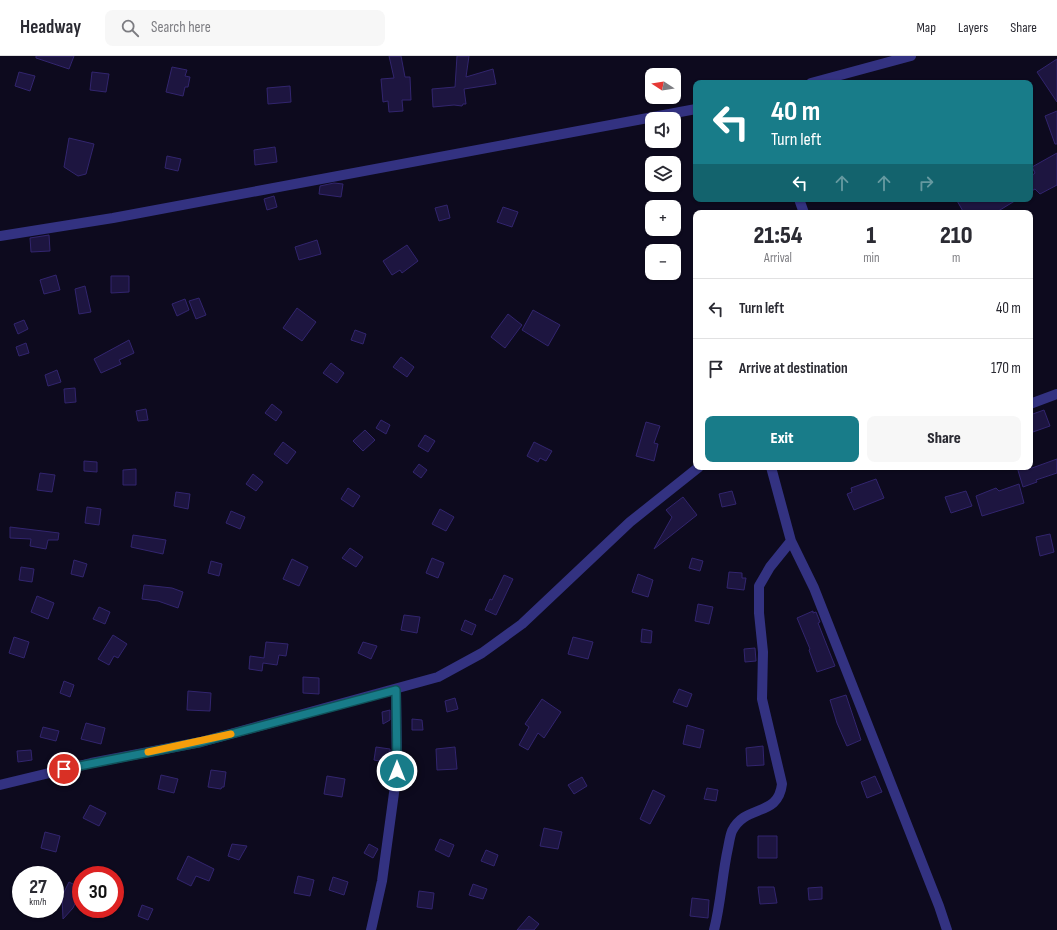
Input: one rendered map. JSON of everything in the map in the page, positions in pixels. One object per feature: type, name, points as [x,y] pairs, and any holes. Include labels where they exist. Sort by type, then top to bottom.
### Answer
[{"type":"street","points":[[823,80],[912,56]]},
{"type":"street","points":[[0,236],[121,216],[693,110]]},
{"type":"street","points":[[1033,403],[1057,394]]},
{"type":"street","points":[[0,785],[91,763],[201,742],[396,690],[438,677],[488,649],[522,624],[630,522],[695,470]]},
{"type":"street","points":[[772,470],[791,541],[814,588],[892,789],[940,906],[947,930]]},
{"type":"street","points":[[714,930],[732,831],[742,817],[771,806],[778,799],[781,792],[782,784],[762,699],[763,652],[759,613],[760,586],[770,567],[791,541]]},
{"type":"street","points":[[371,930],[382,881],[395,786],[396,690]]},
{"type":"building","points":[[36,56],[74,56],[69,69],[36,58]]},
{"type":"building","points":[[389,56],[401,56],[405,77],[410,77],[411,100],[402,100],[403,111],[389,112],[388,101],[383,102],[381,79],[394,78]]},
{"type":"building","points":[[457,56],[469,56],[466,77],[493,69],[496,84],[464,89],[466,104],[463,104],[462,106],[454,105],[433,107],[432,89],[455,87]]},
{"type":"building","points":[[1057,59],[1057,102],[1037,72]]},
{"type":"building","points":[[172,67],[187,70],[185,76],[190,77],[188,87],[185,87],[183,96],[166,92]]},
{"type":"building","points":[[19,72],[35,76],[30,91],[15,86]]},
{"type":"building","points":[[92,72],[109,74],[106,92],[90,90]]},
{"type":"building","points":[[290,86],[291,102],[268,104],[267,88]]},
{"type":"building","points":[[1057,111],[1057,144],[1055,144],[1045,116]]},
{"type":"building","points":[[69,138],[94,144],[86,174],[78,176],[64,167]]},
{"type":"building","points":[[275,147],[277,162],[255,165],[254,150]]},
{"type":"building","points":[[1057,153],[1057,185],[1040,194],[1035,189],[1033,190],[1033,175],[1035,173],[1033,166]]},
{"type":"building","points":[[167,156],[181,159],[178,171],[165,168]]},
{"type":"building","points":[[334,183],[343,184],[341,197],[319,194],[320,186]]},
{"type":"building","points":[[274,196],[277,207],[267,210],[264,199]]},
{"type":"building","points":[[958,202],[1013,202],[1000,210],[962,210]]},
{"type":"building","points":[[447,205],[450,218],[439,221],[435,208]]},
{"type":"building","points":[[503,207],[518,212],[512,227],[497,222]]},
{"type":"building","points":[[49,235],[50,251],[31,252],[30,238]]},
{"type":"building","points":[[317,240],[321,254],[299,260],[295,247]]},
{"type":"building","points":[[407,245],[418,261],[402,273],[400,270],[392,275],[383,261]]},
{"type":"building","points":[[56,275],[60,290],[44,294],[40,280]]},
{"type":"building","points":[[111,276],[129,276],[129,292],[111,293]]},
{"type":"building","points":[[85,286],[91,312],[79,314],[75,289]]},
{"type":"building","points":[[199,298],[206,315],[196,319],[189,301]]},
{"type":"building","points":[[185,299],[189,310],[177,316],[172,304]]},
{"type":"building","points":[[297,308],[316,322],[302,341],[283,328]]},
{"type":"building","points":[[533,310],[560,325],[548,346],[522,330]]},
{"type":"building","points":[[508,314],[522,325],[505,348],[491,337]]},
{"type":"building","points":[[24,320],[28,329],[18,334],[14,324]]},
{"type":"building","points":[[355,330],[366,334],[363,344],[351,340]]},
{"type":"building","points":[[129,340],[134,353],[119,360],[121,364],[101,373],[94,359]]},
{"type":"building","points":[[26,343],[29,353],[19,356],[16,347]]},
{"type":"building","points":[[401,357],[414,367],[407,377],[393,367]]},
{"type":"building","points":[[331,363],[344,373],[337,383],[323,373]]},
{"type":"building","points":[[57,370],[61,382],[48,386],[45,375]]},
{"type":"building","points":[[75,388],[76,402],[65,403],[64,389]]},
{"type":"building","points":[[272,404],[282,412],[276,421],[265,413]]},
{"type":"building","points":[[146,409],[148,420],[138,421],[136,411]]},
{"type":"building","points":[[1044,410],[1050,426],[1033,432],[1033,414]]},
{"type":"building","points":[[381,420],[390,425],[386,434],[376,428]]},
{"type":"building","points":[[646,422],[660,426],[654,443],[658,444],[654,461],[636,456]]},
{"type":"building","points":[[365,430],[375,440],[363,451],[353,441]]},
{"type":"building","points":[[425,435],[435,441],[428,452],[418,446]]},
{"type":"building","points":[[283,442],[296,452],[287,464],[274,454]]},
{"type":"building","points":[[534,442],[552,451],[546,461],[540,458],[538,462],[527,456]]},
{"type":"building","points":[[1057,459],[1057,473],[1036,480],[1037,482],[1023,487],[1018,470],[1033,470],[1033,468]]},
{"type":"building","points":[[84,461],[97,462],[97,472],[84,471]]},
{"type":"building","points":[[419,464],[427,470],[421,478],[413,472]]},
{"type":"building","points":[[136,469],[136,485],[123,485],[123,470]]},
{"type":"building","points":[[40,473],[55,475],[52,492],[37,490]]},
{"type":"building","points":[[253,474],[263,482],[256,491],[246,484]]},
{"type":"building","points":[[876,479],[884,498],[854,510],[847,494],[852,492],[851,488]]},
{"type":"building","points":[[1019,484],[1024,503],[982,516],[976,496],[996,488],[999,491]]},
{"type":"building","points":[[348,488],[360,496],[353,507],[341,499]]},
{"type":"building","points":[[732,491],[736,504],[722,507],[719,494]]},
{"type":"building","points":[[966,491],[972,506],[951,513],[945,497]]},
{"type":"building","points":[[176,492],[190,494],[188,509],[174,506]]},
{"type":"building","points":[[683,497],[697,515],[654,549],[672,517],[666,510]]},
{"type":"building","points":[[87,507],[101,509],[99,525],[85,523]]},
{"type":"building","points":[[440,509],[454,517],[446,531],[432,524]]},
{"type":"building","points":[[231,511],[245,517],[240,529],[226,523]]},
{"type":"building","points":[[10,527],[59,533],[58,540],[48,540],[46,549],[30,546],[31,539],[10,538]]},
{"type":"building","points":[[1050,534],[1054,552],[1040,556],[1036,537]]},
{"type":"building","points":[[133,535],[166,540],[163,554],[131,547]]},
{"type":"building","points":[[350,548],[363,557],[356,567],[342,558]]},
{"type":"building","points":[[432,558],[444,563],[438,578],[426,573]]},
{"type":"building","points":[[692,558],[703,561],[700,571],[689,568]]},
{"type":"building","points":[[292,559],[308,567],[299,586],[283,579]]},
{"type":"building","points":[[74,560],[87,564],[83,577],[71,574]]},
{"type":"building","points":[[211,561],[222,564],[219,576],[208,573]]},
{"type":"building","points":[[21,567],[34,569],[32,582],[19,580]]},
{"type":"building","points":[[729,572],[742,573],[742,578],[746,578],[744,590],[727,588]]},
{"type":"building","points":[[638,574],[653,580],[648,597],[632,592]]},
{"type":"building","points":[[504,575],[513,579],[496,615],[485,610],[490,599],[492,600]]},
{"type":"building","points":[[144,585],[172,588],[183,592],[178,608],[158,601],[142,599]]},
{"type":"building","points":[[37,596],[54,603],[48,619],[31,612]]},
{"type":"building","points":[[698,604],[713,607],[709,624],[695,621]]},
{"type":"building","points":[[99,607],[110,612],[105,624],[93,619]]},
{"type":"building","points":[[813,611],[813,613],[816,612],[820,622],[818,623],[835,666],[817,672],[809,650],[810,649],[797,618]]},
{"type":"building","points":[[404,615],[420,617],[417,633],[401,630]]},
{"type":"building","points":[[465,620],[476,625],[472,635],[461,630]]},
{"type":"building","points":[[642,629],[652,631],[651,643],[641,642]]},
{"type":"building","points":[[113,635],[127,644],[118,658],[114,656],[109,665],[98,659]]},
{"type":"building","points":[[14,637],[29,642],[24,658],[9,653]]},
{"type":"building","points":[[573,637],[593,642],[588,659],[568,654]]},
{"type":"building","points":[[266,642],[288,644],[286,656],[279,655],[277,665],[263,663],[262,671],[249,669],[250,656],[264,658]]},
{"type":"building","points":[[363,642],[377,646],[371,659],[358,653]]},
{"type":"building","points":[[755,648],[756,661],[745,662],[744,649]]},
{"type":"building","points":[[303,677],[319,678],[319,694],[303,693]]},
{"type":"building","points":[[64,681],[74,685],[70,697],[60,693]]},
{"type":"building","points":[[679,689],[692,694],[687,707],[673,702]]},
{"type":"building","points":[[188,691],[211,693],[210,711],[187,710]]},
{"type":"building","points":[[846,695],[861,740],[847,746],[837,723],[830,700]]},
{"type":"building","points":[[455,698],[458,709],[447,712],[445,701]]},
{"type":"building","points":[[542,699],[561,712],[544,738],[538,733],[528,750],[519,745],[529,727],[525,724]]},
{"type":"building","points":[[390,710],[390,720],[383,724],[382,712]]},
{"type":"building","points":[[412,719],[422,720],[423,730],[412,730]]},
{"type":"building","points":[[86,723],[105,728],[101,744],[81,739]]},
{"type":"building","points":[[687,725],[704,730],[700,748],[683,744]]},
{"type":"building","points":[[43,727],[59,731],[56,741],[40,737]]},
{"type":"building","points":[[763,746],[764,765],[747,766],[746,748]]},
{"type":"building","points":[[376,747],[390,749],[390,763],[374,760]]},
{"type":"building","points":[[455,747],[457,769],[437,770],[436,749]]},
{"type":"building","points":[[31,750],[32,760],[18,762],[17,751]]},
{"type":"building","points":[[211,770],[226,772],[224,787],[221,789],[208,787]]},
{"type":"building","points":[[161,775],[178,779],[174,793],[158,789]]},
{"type":"building","points":[[327,776],[345,779],[342,797],[324,794]]},
{"type":"building","points":[[875,776],[882,792],[867,798],[861,782]]},
{"type":"building","points":[[582,777],[587,786],[574,794],[568,785]]},
{"type":"building","points":[[707,788],[718,790],[716,801],[704,799]]},
{"type":"building","points":[[653,790],[665,796],[650,824],[640,819]]},
{"type":"building","points":[[90,805],[106,813],[99,826],[83,818]]},
{"type":"building","points":[[544,828],[562,832],[558,849],[540,846]]},
{"type":"building","points":[[45,832],[60,836],[56,852],[41,848]]},
{"type":"building","points":[[758,836],[777,836],[777,858],[758,858]]},
{"type":"building","points":[[440,839],[454,845],[449,857],[435,850]]},
{"type":"building","points":[[232,844],[247,846],[239,860],[228,856]]},
{"type":"building","points":[[369,844],[378,849],[373,858],[364,853]]},
{"type":"building","points":[[486,850],[498,855],[494,866],[481,861]]},
{"type":"building","points":[[188,856],[214,869],[209,881],[196,876],[191,886],[177,879]]},
{"type":"building","points":[[298,876],[314,880],[310,896],[294,893]]},
{"type":"building","points":[[333,877],[348,882],[344,895],[329,890]]},
{"type":"building","points":[[69,882],[72,884],[72,909],[64,918],[64,892]]},
{"type":"building","points":[[473,884],[487,889],[483,899],[469,895]]},
{"type":"building","points":[[758,887],[774,887],[777,903],[760,904]]},
{"type":"building","points":[[822,887],[822,899],[809,900],[808,888]]},
{"type":"building","points":[[419,891],[434,893],[432,909],[417,907]]},
{"type":"building","points":[[692,898],[709,900],[708,918],[690,916]]},
{"type":"building","points":[[142,905],[153,909],[148,920],[138,916]]},
{"type":"building","points":[[529,916],[539,924],[534,930],[517,930]]},
{"type":"slow traffic","points":[[148,752],[201,742],[231,734]]},
{"type":"route","points":[[64,769],[201,742],[396,690],[397,771]]}]
